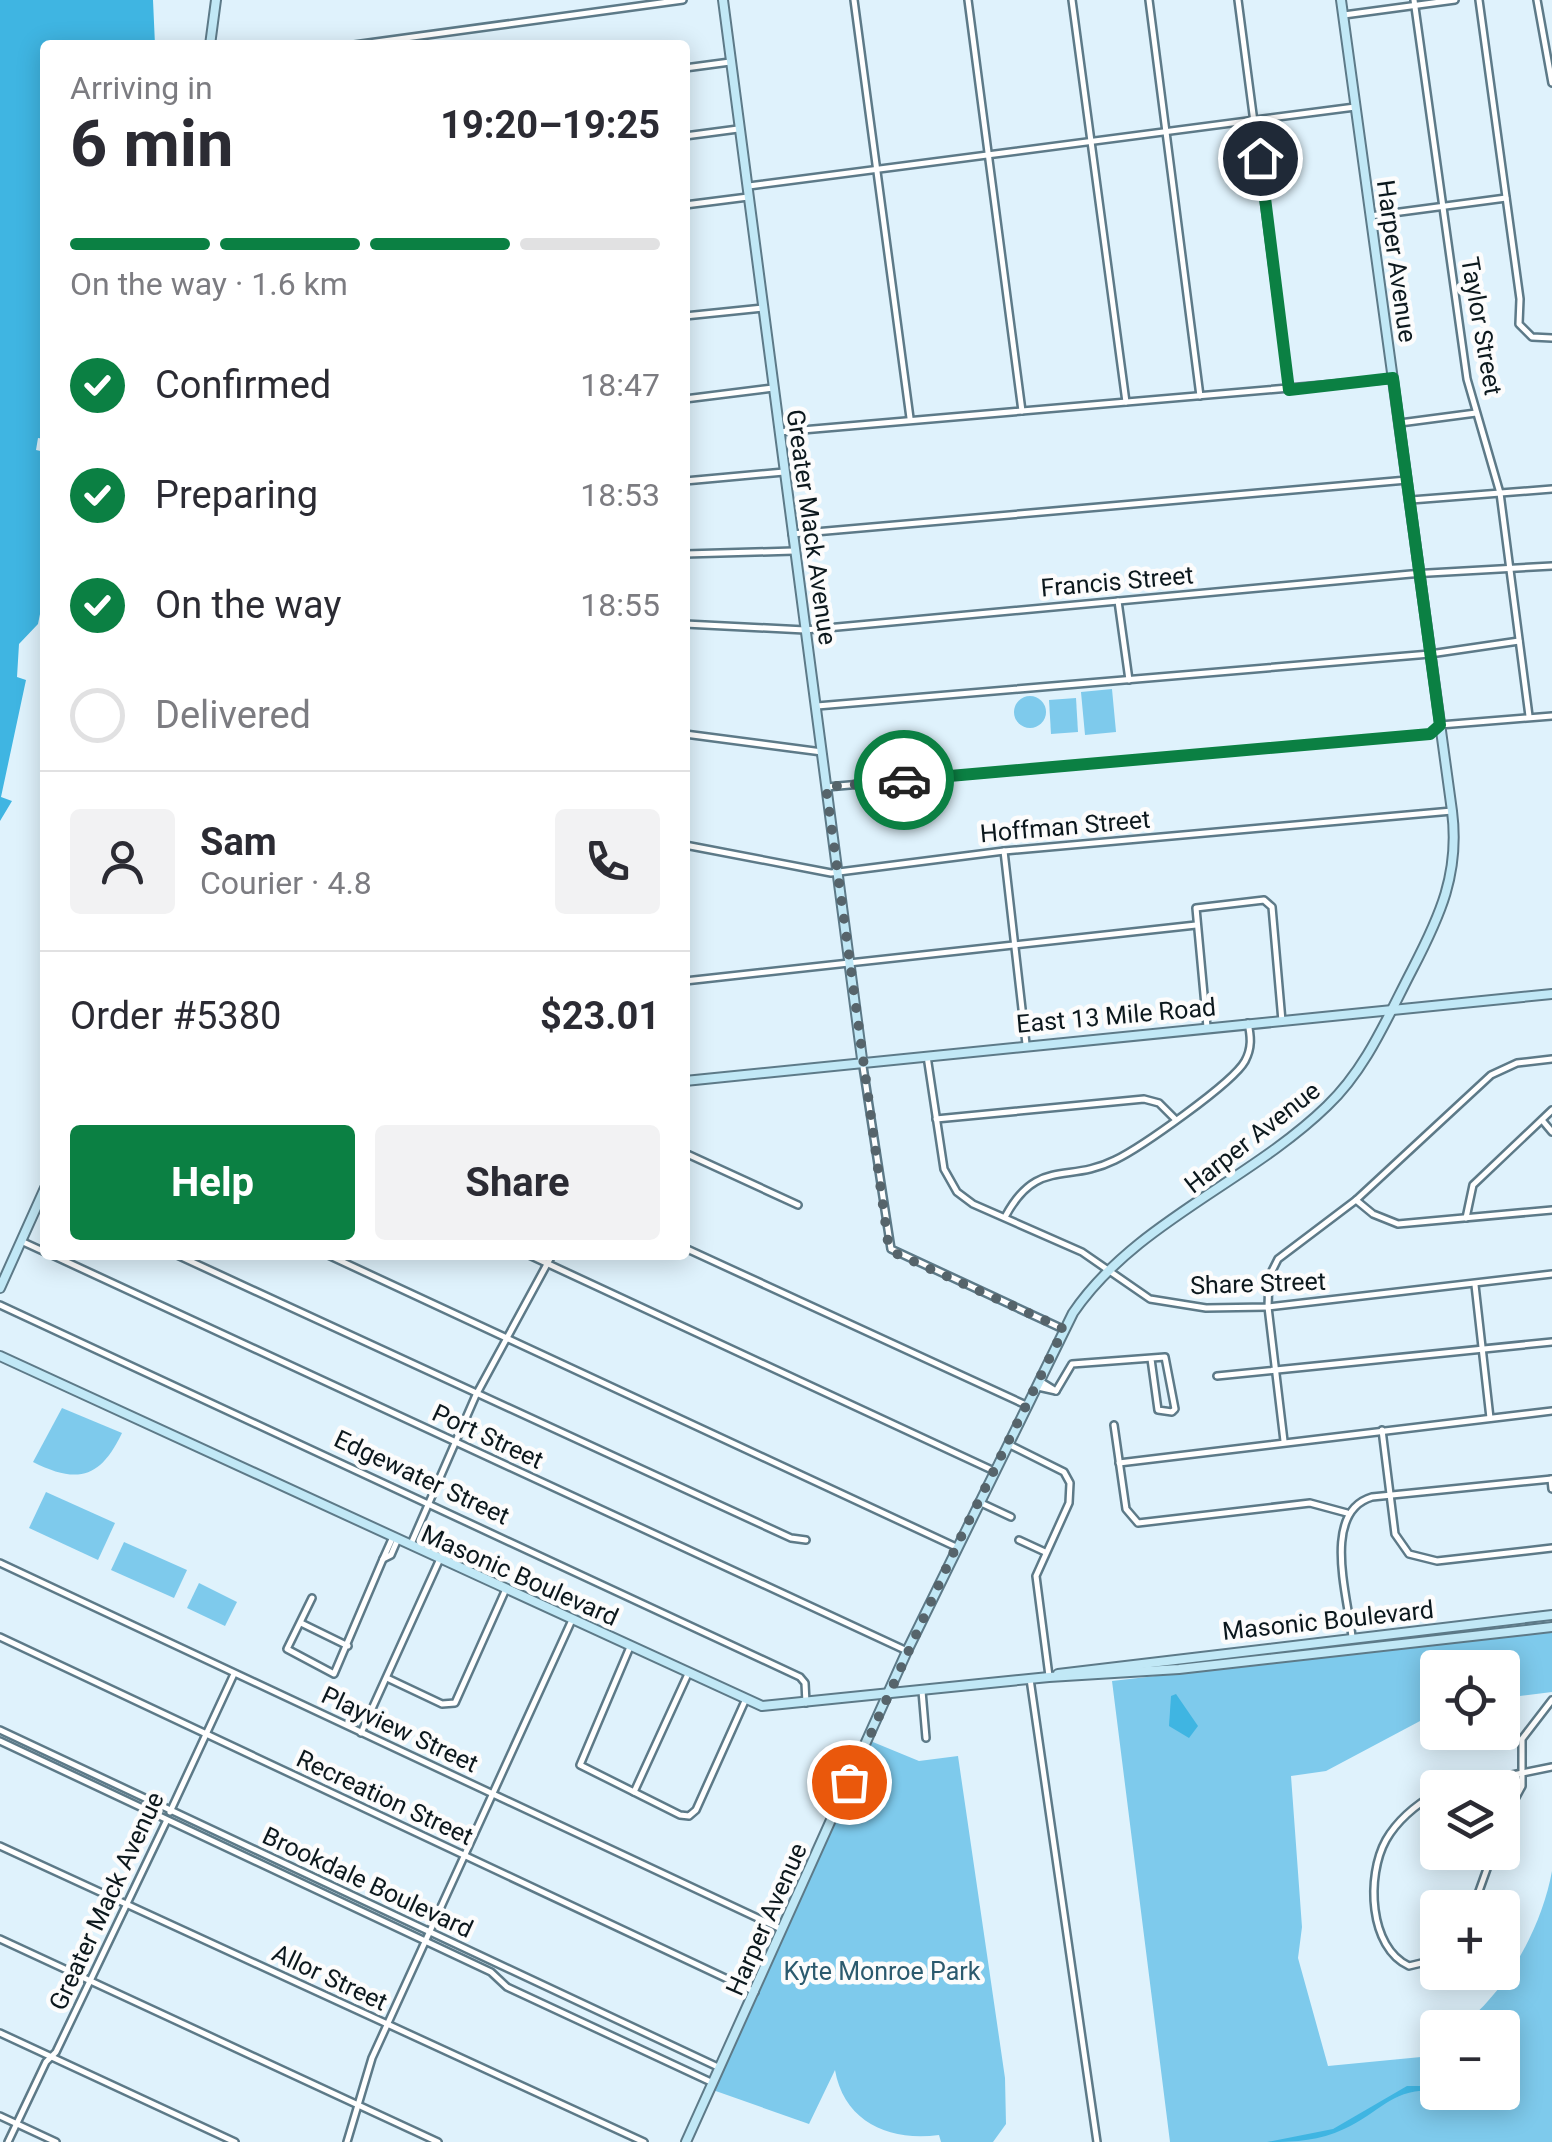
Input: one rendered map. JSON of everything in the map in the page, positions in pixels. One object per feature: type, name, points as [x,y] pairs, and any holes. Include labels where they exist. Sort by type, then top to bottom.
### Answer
[{"type":"main road","points":[[211,40],[216,0]]},
{"type":"main road","name":"Greater Mack Avenue","points":[[723,0],[862,1060]]},
{"type":"main road","name":"Harper Avenue","points":[[686,2142],[907,1651],[1064,1329],[1109,1270],[1315,1118],[1355,1074],[1391,1010],[1451,883],[1455,855],[1452,811],[1340,0]]},
{"type":"main road","name":"East 13 Mile Road","points":[[690,1079],[926,1053],[1552,994]]},
{"type":"main road","points":[[0,1288],[40,1200]]},
{"type":"main road","name":"Masonic Boulevard","points":[[0,1356],[746,1702],[768,1707],[1050,1677],[1152,1672],[1552,1627]]},
{"type":"main road","name":"Masonic Boulevard","points":[[1050,1677],[1112,1664],[1552,1614]]},
{"type":"main road","points":[[1416,1642],[1444,1635],[1442,1628]]},
{"type":"main road","points":[[1331,1652],[1327,1645],[1348,1642],[1351,1637]]},
{"type":"main road","points":[[1254,1660],[1259,1652],[1302,1642]]},
{"type":"main road","points":[[1168,1670],[1178,1657]]},
{"type":"main road","points":[[1140,1661],[1152,1672]]},
{"type":"main road","points":[[1112,1664],[1116,1675]]},
{"type":"street","points":[[391,40],[683,0]]},
{"type":"street","points":[[854,0],[910,420]]},
{"type":"street","points":[[968,0],[1022,410]]},
{"type":"street","points":[[1072,0],[1126,402]]},
{"type":"street","points":[[1149,0],[1200,396]]},
{"type":"street","points":[[1238,0],[1289,390]]},
{"type":"street","points":[[1343,15],[1455,0]]},
{"type":"street","points":[[1479,0],[1520,299],[1518,324],[1532,337],[1552,338]]},
{"type":"street","points":[[1537,0],[1552,83]]},
{"type":"street","name":"Taylor Street","points":[[1415,3],[1467,379],[1489,443],[1500,493],[1529,716]]},
{"type":"street","points":[[690,67],[733,62]]},
{"type":"street","points":[[749,186],[1355,107]]},
{"type":"street","points":[[690,135],[741,128]]},
{"type":"street","points":[[690,203],[750,196]]},
{"type":"street","points":[[1370,216],[1506,198]]},
{"type":"street","points":[[690,315],[762,308]]},
{"type":"street","points":[[779,432],[1393,378]]},
{"type":"street","points":[[690,397],[773,388]]},
{"type":"street","points":[[1399,423],[1476,413]]},
{"type":"street","points":[[690,481],[784,472]]},
{"type":"street","points":[[792,534],[1407,480]]},
{"type":"street","points":[[1409,500],[1552,489]]},
{"type":"street","points":[[690,554],[794,551]]},
{"type":"street","name":"Francis Street","points":[[690,624],[805,630],[1552,566]]},
{"type":"street","points":[[1118,602],[1129,680]]},
{"type":"street","points":[[817,706],[1430,654],[1519,641]]},
{"type":"street","points":[[826,787],[1430,734],[1440,725],[1552,716]]},
{"type":"street","points":[[690,735],[822,752]]},
{"type":"street","name":"Hoffman Street","points":[[690,846],[837,870],[1452,811]]},
{"type":"street","points":[[1004,851],[1026,1044]]},
{"type":"street","points":[[1206,1027],[1196,908],[1270,902],[1282,1020]]},
{"type":"street","points":[[690,980],[1196,925]]},
{"type":"street","points":[[1005,1217],[1022,1188],[1044,1175],[1115,1160],[1239,1071],[1251,1044],[1248,1024]]},
{"type":"street","name":"Share Street","points":[[926,1053],[942,1162],[951,1184],[973,1204],[1082,1252],[1140,1294],[1162,1303],[1206,1308],[1268,1307],[1552,1274]]},
{"type":"street","points":[[1284,1441],[1268,1307],[1270,1278],[1278,1259],[1356,1200],[1492,1075],[1517,1063],[1552,1059]]},
{"type":"street","points":[[862,1060],[890,1249],[1064,1329]]},
{"type":"street","points":[[936,1119],[1144,1099],[1160,1103],[1175,1119]]},
{"type":"street","points":[[1466,1218],[1466,1202],[1473,1185],[1552,1110]]},
{"type":"street","points":[[1542,1120],[1552,1132]]},
{"type":"street","points":[[690,1155],[798,1205]]},
{"type":"street","points":[[1356,1200],[1374,1214],[1398,1224],[1552,1210]]},
{"type":"street","points":[[22,1240],[40,1249]]},
{"type":"street","points":[[690,1250],[1026,1405]]},
{"type":"street","name":"Port Street","points":[[63,1260],[907,1651]]},
{"type":"street","points":[[188,1260],[791,1538],[806,1540]]},
{"type":"street","points":[[339,1260],[956,1547]]},
{"type":"street","points":[[540,1260],[994,1471]]},
{"type":"street","points":[[410,1547],[476,1395],[550,1260]]},
{"type":"street","points":[[1476,1284],[1490,1418]]},
{"type":"street","name":"Edgewater Street","points":[[0,1305],[430,1502],[800,1678],[805,1682],[806,1702]]},
{"type":"street","points":[[1218,1376],[1552,1342]]},
{"type":"street","points":[[1036,1383],[1056,1392],[1072,1364],[1135,1356],[1165,1358],[1169,1362],[1175,1410],[1172,1412],[1158,1410],[1152,1359]]},
{"type":"street","points":[[1119,1463],[1552,1410]]},
{"type":"street","points":[[1114,1425],[1126,1508],[1138,1523],[1310,1502],[1347,1513]]},
{"type":"street","points":[[1382,1430],[1398,1540],[1420,1560],[1552,1548]]},
{"type":"street","points":[[1007,1443],[1068,1478],[1069,1502],[1036,1576],[1050,1677]]},
{"type":"street","points":[[1351,1637],[1342,1535],[1347,1513],[1366,1499],[1551,1479],[1552,1490]]},
{"type":"street","points":[[979,1502],[1011,1517]]},
{"type":"street","points":[[312,1598],[287,1649],[289,1654],[334,1674],[383,1559],[395,1540]]},
{"type":"street","points":[[1020,1540],[1045,1552]]},
{"type":"street","points":[[361,1733],[439,1561]]},
{"type":"street","name":"Playview Street","points":[[0,1564],[783,1930]]},
{"type":"street","points":[[387,1678],[445,1705],[455,1703],[506,1589]]},
{"type":"street","points":[[347,2142],[387,2025],[572,1620]]},
{"type":"street","points":[[300,1623],[348,1646]]},
{"type":"street","name":"Recreation Street","points":[[0,1637],[755,1992]]},
{"type":"street","points":[[630,1648],[580,1761],[584,1770],[680,1815],[693,1814],[746,1702]]},
{"type":"street","name":"Greater Mack Avenue","points":[[8,2142],[127,1905],[234,1674]]},
{"type":"street","points":[[634,1792],[688,1674]]},
{"type":"street","points":[[1030,1679],[1097,2142]]},
{"type":"street","points":[[922,1691],[926,1738]]},
{"type":"street","points":[[1520,1787],[1522,1739],[1552,1700]]},
{"type":"street","name":"Brookdale Boulevard","points":[[0,1730],[720,2068]]},
{"type":"street","name":"Brookdale Boulevard","points":[[0,1741],[495,1974],[507,1988],[713,2083]]},
{"type":"street","points":[[1522,1773],[1552,1767]]},
{"type":"street","points":[[1420,1804],[1408,1812],[1388,1837],[1380,1854],[1376,1884],[1380,1938],[1386,1952],[1409,1966],[1420,1963]]},
{"type":"street","name":"Allor Street","points":[[0,1846],[644,2142]]},
{"type":"street","points":[[0,1939],[438,2142]]},
{"type":"street","points":[[0,2033],[235,2142]]},
{"type":"street","points":[[0,2116],[56,2142]]},
{"type":"green space","points":[[1112,689],[1116,732],[1085,735],[1081,692]]},
{"type":"green space","points":[[1030,696],[1041,701],[1046,712],[1041,723],[1030,728],[1019,723],[1014,712],[1019,701]]},
{"type":"green space","points":[[1076,698],[1078,732],[1051,734],[1049,700]]},
{"type":"green space","points":[[62,1408],[122,1433],[105,1460],[86,1473],[62,1473],[33,1462]]},
{"type":"green space","points":[[46,1492],[115,1523],[98,1560],[29,1528]]},
{"type":"green space","points":[[124,1542],[187,1570],[174,1598],[111,1570]]},
{"type":"green space","points":[[199,1583],[237,1602],[225,1626],[187,1608]]},
{"type":"green space","points":[[1552,1631],[1552,1692],[1520,1696],[1520,1650],[1420,1650],[1420,1721],[1326,1771],[1291,1776],[1302,1927],[1298,1958],[1328,2066],[1420,2057],[1420,2110],[1520,2110],[1520,2010],[1480,2010],[1497,1990],[1520,1990],[1520,1957],[1540,1914],[1552,1871],[1552,2142],[1170,2142],[1112,1681]]},
{"type":"green space","name":"Kyte Monroe Park","points":[[868,1740],[919,1761],[958,1756],[1005,2078],[1006,2124],[993,2142],[941,2142],[939,2135],[903,2135],[872,2125],[848,2103],[835,2070],[809,2124],[710,2089]]},
{"type":"shaded area","points":[[0,0],[153,0],[155,40],[40,40],[40,438],[36,450],[40,451],[40,614],[38,624],[19,644],[17,677],[26,680],[1,797],[12,801],[0,821]]},
{"type":"shaded area","points":[[1176,1694],[1198,1726],[1189,1738],[1169,1726],[1171,1696]]},
{"type":"shaded area","points":[[1407,2086],[1420,2086],[1420,2091],[1398,2097],[1325,2136],[1267,2142],[1333,2129]]},
{"type":"way so far","points":[[849,1782],[956,1547],[1064,1329],[890,1249],[826,787],[904,780]]},
{"type":"route","points":[[904,780],[1430,734],[1440,725],[1393,378],[1289,390],[1260,158]]}]
